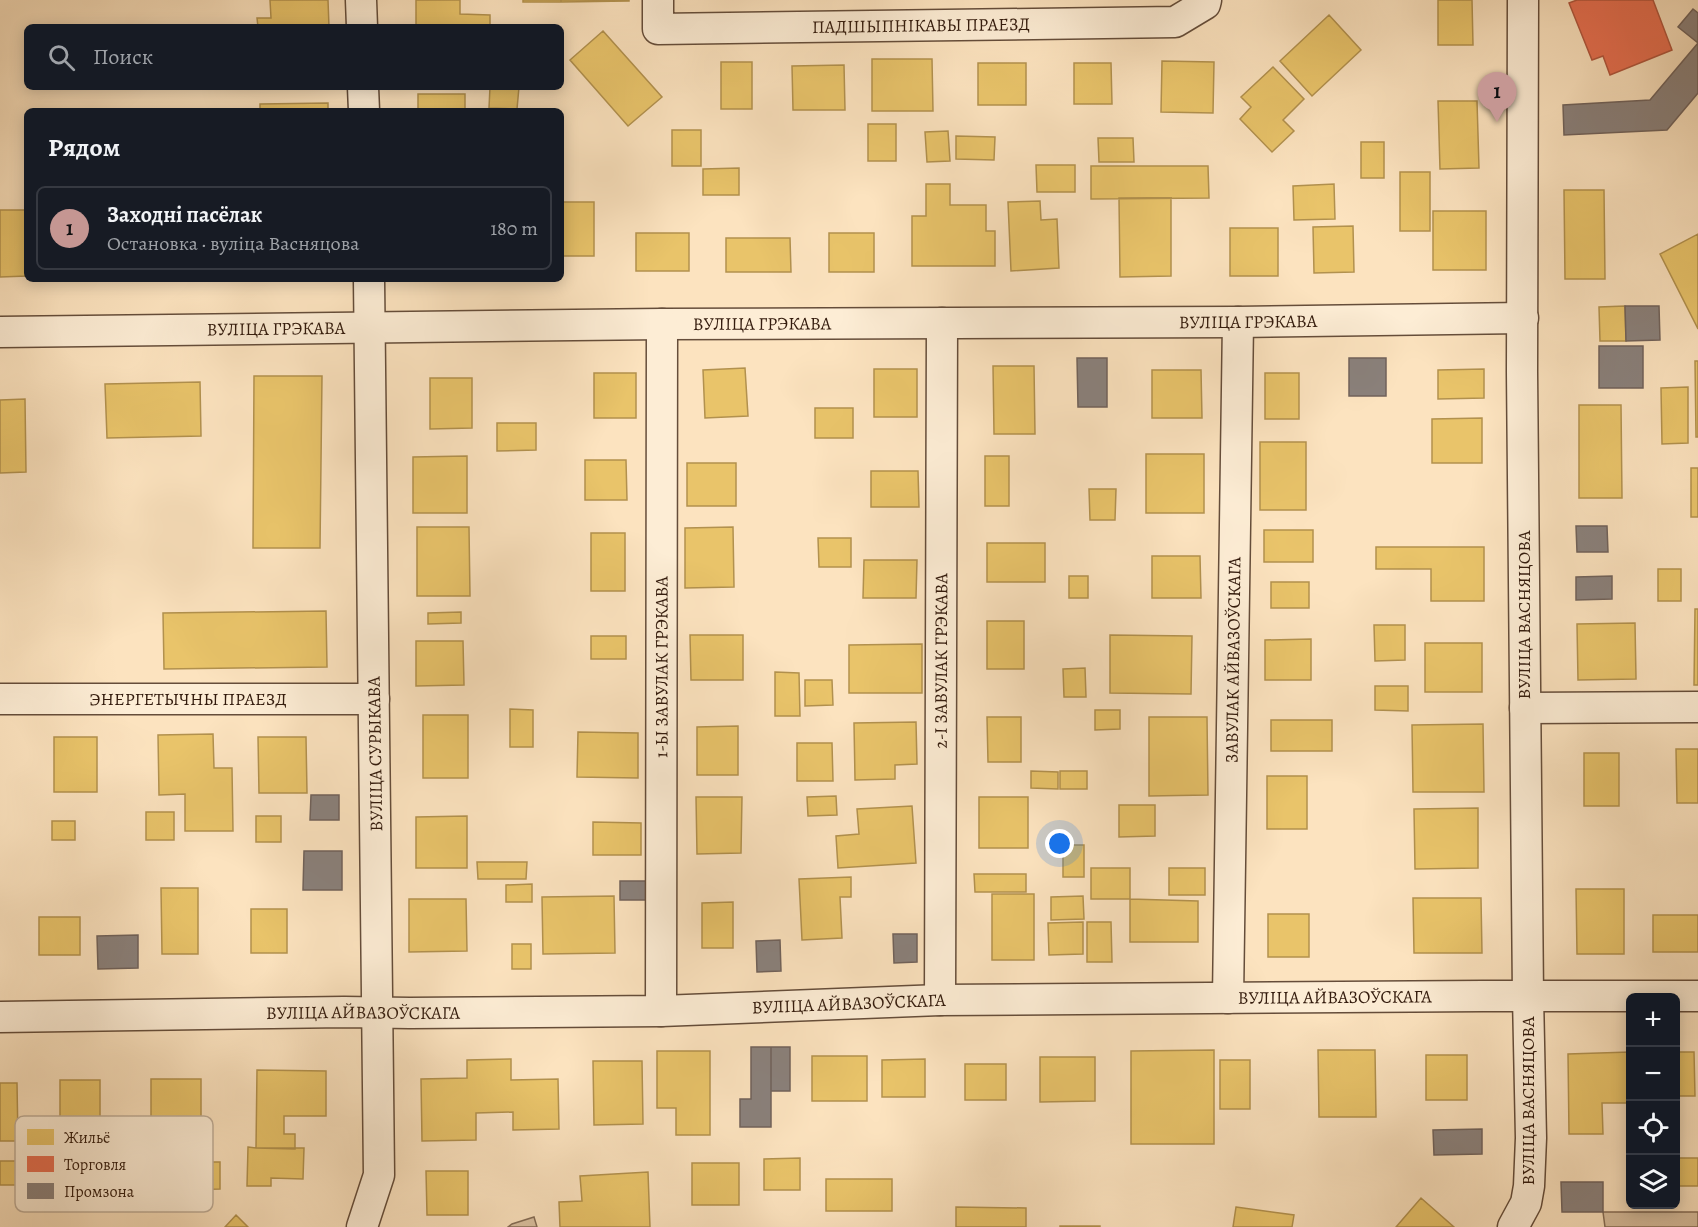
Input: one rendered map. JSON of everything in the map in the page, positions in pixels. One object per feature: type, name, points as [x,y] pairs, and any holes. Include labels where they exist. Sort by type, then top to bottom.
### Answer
[{"type":"street","points":[[361,0],[362,24]]},
{"type":"street","name":"ПАДШЫПНІКАВЫ ПРАЕЗД","points":[[658,0],[658,29],[1175,22],[1205,4],[1206,0]]},
{"type":"street","name":"ВУЛІЦА ВАСНЯЦОВА","points":[[1513,1227],[1526,1203],[1531,1138],[1525,708],[1523,0]]},
{"type":"street","points":[[363,90],[364,108]]},
{"type":"street","name":"ВУЛІЦА СУРЫКАВА","points":[[362,1227],[379,1174],[369,282]]},
{"type":"street","name":"ВУЛІЦА ГРЭКАВА","points":[[0,332],[662,324],[1238,322],[1523,318]]},
{"type":"street","name":"2-І ЗАВУЛАК ГРЭКАВА","points":[[940,1000],[942,322]]},
{"type":"street","name":"ЗАВУЛАК АЙВАЗОЎСКАГА","points":[[1228,998],[1238,322]]},
{"type":"street","name":"1-Ы ЗАВУЛАК ГРЭКАВА","points":[[662,324],[662,1011]]},
{"type":"street","name":"ЭНЕРГЕТЫЧНЫ ПРАЕЗД","points":[[0,699],[374,699]]},
{"type":"street","points":[[1525,708],[1698,707]]},
{"type":"street","name":"ВУЛІЦА АЙВАЗОЎСКАГА","points":[[0,1017],[662,1011],[940,1000],[1698,996]]},
{"type":"shaded area","points":[[1603,1212],[1698,1212],[1698,1227],[1605,1227]]},
{"type":"shaded area","points":[[534,1217],[537,1227],[508,1227],[512,1224]]},
{"type":"building: Жильё","points":[[270,0],[328,0],[329,24],[258,24],[257,18],[271,18]]},
{"type":"building: Жильё","points":[[416,0],[460,0],[460,14],[490,15],[490,24],[416,24]]},
{"type":"building: Жильё","points":[[523,0],[561,0],[561,2],[523,2]]},
{"type":"building: Жильё","points":[[561,0],[629,0],[629,1],[561,2]]},
{"type":"building: Жильё","points":[[1438,0],[1472,0],[1473,45],[1438,45]]},
{"type":"building: Жильё","points":[[1329,15],[1361,50],[1312,96],[1280,61]]},
{"type":"building: Жильё","points":[[603,31],[662,97],[628,126],[570,60]]},
{"type":"building: Жильё","points":[[872,59],[932,59],[933,111],[872,111]]},
{"type":"building: Жильё","points":[[1162,61],[1214,62],[1213,113],[1161,112]]},
{"type":"building: Жильё","points":[[721,62],[752,62],[752,109],[721,109]]},
{"type":"building: Жильё","points":[[978,63],[1026,63],[1026,105],[978,105]]},
{"type":"building: Жильё","points":[[1074,63],[1111,63],[1112,104],[1074,104]]},
{"type":"building: Жильё","points":[[844,65],[845,110],[793,110],[792,66]]},
{"type":"building: Жильё","points":[[1273,67],[1304,99],[1283,120],[1294,131],[1272,152],[1240,119],[1251,107],[1241,97]]},
{"type":"building: Жильё","points":[[490,90],[519,90],[517,108],[489,108]]},
{"type":"building: Жильё","points":[[418,94],[465,94],[465,108],[418,108]]},
{"type":"building: Жильё","points":[[1438,101],[1477,101],[1479,168],[1440,169]]},
{"type":"building: Жильё","points":[[328,103],[328,108],[260,108],[260,104]]},
{"type":"building: Жильё","points":[[868,124],[896,124],[896,161],[868,161]]},
{"type":"building: Жильё","points":[[672,130],[701,130],[701,166],[672,166]]},
{"type":"building: Жильё","points":[[948,131],[950,161],[927,162],[925,132]]},
{"type":"building: Жильё","points":[[956,136],[995,137],[994,160],[956,159]]},
{"type":"building: Жильё","points":[[1098,138],[1133,138],[1134,162],[1099,162]]},
{"type":"building: Жильё","points":[[1361,142],[1384,142],[1384,178],[1361,178]]},
{"type":"building: Жильё","points":[[1036,165],[1075,165],[1075,192],[1037,192]]},
{"type":"building: Жильё","points":[[1091,166],[1208,166],[1209,198],[1091,199]]},
{"type":"building: Жильё","points":[[739,168],[739,195],[703,195],[703,169]]},
{"type":"building: Жильё","points":[[1400,172],[1430,172],[1430,231],[1400,231]]},
{"type":"building: Жильё","points":[[926,184],[950,184],[950,205],[986,205],[986,231],[995,231],[995,266],[912,266],[912,216],[926,216]]},
{"type":"building: Жильё","points":[[1334,184],[1335,219],[1294,220],[1293,186]]},
{"type":"building: Жильё","points":[[1564,190],[1604,190],[1605,279],[1565,279]]},
{"type":"building: Жильё","points":[[1119,198],[1171,198],[1171,276],[1120,277]]},
{"type":"building: Жильё","points":[[1040,201],[1041,220],[1057,219],[1059,268],[1011,271],[1008,202]]},
{"type":"building: Жильё","points":[[564,202],[594,202],[594,256],[564,256]]},
{"type":"building: Жильё","points":[[0,210],[24,210],[24,276],[0,277]]},
{"type":"building: Жильё","points":[[1433,211],[1486,211],[1486,270],[1433,270]]},
{"type":"building: Жильё","points":[[1353,226],[1354,272],[1314,273],[1313,227]]},
{"type":"building: Жильё","points":[[1230,228],[1278,228],[1278,276],[1230,276]]},
{"type":"building: Жильё","points":[[636,233],[689,233],[689,271],[636,271]]},
{"type":"building: Жильё","points":[[829,233],[874,233],[874,272],[829,272]]},
{"type":"building: Жильё","points":[[1698,234],[1698,329],[1660,254]]},
{"type":"building: Жильё","points":[[726,238],[790,238],[791,272],[726,272]]},
{"type":"building: Жильё","points":[[1625,306],[1626,341],[1600,341],[1599,307]]},
{"type":"building: Жильё","points":[[1695,361],[1698,361],[1698,437],[1696,437]]},
{"type":"building: Жильё","points":[[993,366],[1034,366],[1035,434],[994,434]]},
{"type":"building: Жильё","points":[[745,368],[748,416],[705,418],[703,370]]},
{"type":"building: Жильё","points":[[874,369],[917,369],[917,417],[874,417]]},
{"type":"building: Жильё","points":[[1484,369],[1484,398],[1438,399],[1438,370]]},
{"type":"building: Жильё","points":[[1152,370],[1201,370],[1202,418],[1152,418]]},
{"type":"building: Жильё","points":[[594,373],[636,373],[636,418],[594,418]]},
{"type":"building: Жильё","points":[[1265,373],[1299,373],[1299,419],[1265,419]]},
{"type":"building: Жильё","points":[[254,376],[322,376],[320,548],[253,548]]},
{"type":"building: Жильё","points":[[430,378],[472,378],[472,428],[430,429]]},
{"type":"building: Жильё","points":[[200,382],[201,436],[107,438],[105,384]]},
{"type":"building: Жильё","points":[[1688,387],[1688,443],[1662,444],[1661,388]]},
{"type":"building: Жильё","points":[[25,399],[26,472],[0,473],[0,400]]},
{"type":"building: Жильё","points":[[1579,405],[1621,405],[1622,498],[1579,498]]},
{"type":"building: Жильё","points":[[815,408],[853,408],[853,438],[815,438]]},
{"type":"building: Жильё","points":[[1482,418],[1482,463],[1432,463],[1432,419]]},
{"type":"building: Жильё","points":[[497,423],[536,423],[536,450],[497,451]]},
{"type":"building: Жильё","points":[[1260,442],[1306,442],[1306,510],[1260,510]]},
{"type":"building: Жильё","points":[[1146,454],[1204,454],[1204,513],[1146,513]]},
{"type":"building: Жильё","points":[[467,456],[467,513],[413,513],[413,457]]},
{"type":"building: Жильё","points":[[985,456],[1009,456],[1009,506],[985,506]]},
{"type":"building: Жильё","points":[[585,460],[626,460],[627,500],[585,500]]},
{"type":"building: Жильё","points":[[687,463],[736,463],[736,506],[687,506]]},
{"type":"building: Жильё","points":[[1691,468],[1698,468],[1698,517],[1691,517]]},
{"type":"building: Жильё","points":[[871,471],[918,471],[919,507],[871,507]]},
{"type":"building: Жильё","points":[[1089,489],[1116,489],[1115,520],[1090,520]]},
{"type":"building: Жильё","points":[[417,527],[469,527],[470,596],[417,596]]},
{"type":"building: Жильё","points":[[733,527],[734,587],[685,588],[685,528]]},
{"type":"building: Жильё","points":[[1264,530],[1313,530],[1313,562],[1264,562]]},
{"type":"building: Жильё","points":[[591,533],[625,533],[625,591],[591,591]]},
{"type":"building: Жильё","points":[[818,538],[851,538],[851,567],[819,567]]},
{"type":"building: Жильё","points":[[987,543],[1045,543],[1045,582],[987,582]]},
{"type":"building: Жильё","points":[[1376,547],[1484,547],[1484,601],[1431,601],[1431,569],[1376,569]]},
{"type":"building: Жильё","points":[[1152,556],[1200,556],[1201,598],[1152,598]]},
{"type":"building: Жильё","points":[[864,560],[917,560],[916,598],[863,598]]},
{"type":"building: Жильё","points":[[1658,569],[1681,569],[1681,601],[1658,601]]},
{"type":"building: Жильё","points":[[1069,576],[1088,576],[1088,598],[1069,598]]},
{"type":"building: Жильё","points":[[1271,582],[1309,582],[1309,608],[1271,608]]},
{"type":"building: Жильё","points":[[1695,609],[1698,609],[1698,685],[1694,685]]},
{"type":"building: Жильё","points":[[326,611],[327,667],[164,669],[163,613]]},
{"type":"building: Жильё","points":[[461,612],[461,623],[428,624],[428,613]]},
{"type":"building: Жильё","points":[[987,621],[1024,621],[1024,669],[987,669]]},
{"type":"building: Жильё","points":[[1635,623],[1636,679],[1578,680],[1577,624]]},
{"type":"building: Жильё","points":[[1374,625],[1405,625],[1405,660],[1375,661]]},
{"type":"building: Жильё","points":[[690,635],[743,635],[743,680],[691,680]]},
{"type":"building: Жильё","points":[[1110,635],[1192,636],[1191,694],[1110,693]]},
{"type":"building: Жильё","points":[[591,636],[626,636],[626,659],[591,659]]},
{"type":"building: Жильё","points":[[1311,639],[1311,680],[1265,680],[1265,640]]},
{"type":"building: Жильё","points":[[416,641],[463,641],[464,685],[416,686]]},
{"type":"building: Жильё","points":[[1425,643],[1482,643],[1482,692],[1425,692]]},
{"type":"building: Жильё","points":[[922,644],[922,693],[849,693],[849,645]]},
{"type":"building: Жильё","points":[[1085,668],[1086,697],[1064,697],[1063,669]]},
{"type":"building: Жильё","points":[[775,672],[799,673],[800,716],[775,716]]},
{"type":"building: Жильё","points":[[805,680],[832,680],[833,705],[805,706]]},
{"type":"building: Жильё","points":[[1375,686],[1408,686],[1408,711],[1375,710]]},
{"type":"building: Жильё","points":[[510,709],[533,710],[533,747],[510,747]]},
{"type":"building: Жильё","points":[[1095,710],[1120,710],[1120,729],[1095,730]]},
{"type":"building: Жильё","points":[[423,715],[468,715],[468,778],[423,778]]},
{"type":"building: Жильё","points":[[987,717],[1021,717],[1021,762],[988,762]]},
{"type":"building: Жильё","points":[[1149,717],[1207,717],[1208,795],[1149,796]]},
{"type":"building: Жильё","points":[[1271,720],[1332,720],[1332,751],[1271,751]]},
{"type":"building: Жильё","points":[[916,722],[917,764],[895,765],[895,779],[855,780],[854,723]]},
{"type":"building: Жильё","points":[[1483,724],[1484,792],[1413,792],[1412,725]]},
{"type":"building: Жильё","points":[[738,726],[738,775],[697,775],[697,727]]},
{"type":"building: Жильё","points":[[578,732],[638,733],[638,778],[577,777]]},
{"type":"building: Жильё","points":[[213,734],[214,768],[232,768],[233,831],[185,831],[185,794],[159,795],[158,735]]},
{"type":"building: Жильё","points":[[54,737],[97,737],[97,792],[54,792]]},
{"type":"building: Жильё","points":[[258,737],[306,737],[307,793],[259,793]]},
{"type":"building: Жильё","points":[[797,743],[832,743],[833,781],[797,781]]},
{"type":"building: Жильё","points":[[1676,749],[1698,749],[1698,803],[1677,803]]},
{"type":"building: Жильё","points":[[1584,753],[1619,753],[1619,806],[1584,806]]},
{"type":"building: Жильё","points":[[1031,771],[1058,772],[1058,789],[1031,788]]},
{"type":"building: Жильё","points":[[1060,771],[1087,771],[1087,789],[1060,789]]},
{"type":"building: Жильё","points":[[1267,776],[1307,776],[1307,829],[1267,829]]},
{"type":"building: Жильё","points":[[836,796],[837,815],[808,816],[807,797]]},
{"type":"building: Жильё","points":[[696,797],[742,797],[741,853],[697,854]]},
{"type":"building: Жильё","points":[[979,797],[1028,797],[1028,848],[979,848]]},
{"type":"building: Жильё","points":[[1119,805],[1155,805],[1155,836],[1119,837]]},
{"type":"building: Жильё","points":[[912,806],[916,863],[838,868],[836,836],[859,834],[857,809]]},
{"type":"building: Жильё","points":[[1478,808],[1478,868],[1415,869],[1414,809]]},
{"type":"building: Жильё","points":[[146,812],[174,812],[174,840],[146,840]]},
{"type":"building: Жильё","points":[[256,816],[281,816],[281,842],[256,842]]},
{"type":"building: Жильё","points":[[467,816],[467,868],[416,868],[416,817]]},
{"type":"building: Жильё","points":[[52,821],[75,821],[75,840],[52,840]]},
{"type":"building: Жильё","points":[[593,822],[641,823],[641,855],[593,855]]},
{"type":"building: Жильё","points":[[1063,845],[1084,845],[1084,877],[1063,877]]},
{"type":"building: Жильё","points":[[477,862],[527,862],[526,879],[478,879]]},
{"type":"building: Жильё","points":[[1091,868],[1130,868],[1130,899],[1091,899]]},
{"type":"building: Жильё","points":[[1169,868],[1205,868],[1205,895],[1169,895]]},
{"type":"building: Жильё","points":[[974,874],[1026,874],[1026,892],[975,892]]},
{"type":"building: Жильё","points":[[851,877],[851,897],[840,897],[842,938],[802,940],[799,879]]},
{"type":"building: Жильё","points":[[532,884],[532,902],[506,902],[506,885]]},
{"type":"building: Жильё","points":[[161,888],[198,888],[198,954],[162,954]]},
{"type":"building: Жильё","points":[[1576,889],[1624,889],[1624,954],[1577,954]]},
{"type":"building: Жильё","points":[[992,894],[1034,894],[1034,960],[992,960]]},
{"type":"building: Жильё","points":[[614,896],[615,953],[543,954],[542,897]]},
{"type":"building: Жильё","points":[[1083,896],[1084,919],[1051,920],[1051,897]]},
{"type":"building: Жильё","points":[[1413,898],[1481,898],[1482,953],[1414,953]]},
{"type":"building: Жильё","points":[[409,899],[466,899],[467,951],[409,952]]},
{"type":"building: Жильё","points":[[1130,899],[1198,901],[1198,942],[1130,942]]},
{"type":"building: Жильё","points":[[733,902],[733,948],[702,948],[702,903]]},
{"type":"building: Жильё","points":[[251,909],[287,909],[287,953],[251,953]]},
{"type":"building: Жильё","points":[[1268,914],[1309,914],[1309,957],[1268,957]]},
{"type":"building: Жильё","points":[[1653,915],[1698,915],[1698,952],[1653,952]]},
{"type":"building: Жильё","points":[[39,917],[80,917],[80,955],[39,955]]},
{"type":"building: Жильё","points":[[1083,922],[1083,954],[1049,955],[1048,923]]},
{"type":"building: Жильё","points":[[1087,922],[1111,922],[1112,962],[1087,962]]},
{"type":"building: Жильё","points":[[512,944],[531,944],[531,969],[512,969]]},
{"type":"building: Жильё","points":[[1214,1050],[1214,1144],[1131,1144],[1131,1051]]},
{"type":"building: Жильё","points":[[1318,1050],[1375,1050],[1376,1117],[1319,1117]]},
{"type":"building: Жильё","points":[[657,1051],[710,1051],[710,1135],[676,1135],[676,1108],[657,1108]]},
{"type":"building: Жильё","points":[[1626,1052],[1626,1103],[1602,1103],[1603,1134],[1569,1134],[1568,1054]]},
{"type":"building: Жильё","points":[[1680,1052],[1694,1052],[1695,1096],[1680,1096]]},
{"type":"building: Жильё","points":[[1426,1055],[1467,1055],[1467,1100],[1426,1100]]},
{"type":"building: Жильё","points":[[812,1056],[867,1056],[867,1101],[812,1101]]},
{"type":"building: Жильё","points":[[1040,1057],[1095,1057],[1095,1101],[1040,1102]]},
{"type":"building: Жильё","points":[[511,1059],[511,1080],[558,1079],[559,1129],[513,1130],[513,1112],[476,1113],[476,1140],[422,1141],[421,1079],[467,1078],[467,1060]]},
{"type":"building: Жильё","points":[[925,1059],[925,1097],[882,1097],[882,1060]]},
{"type":"building: Жильё","points":[[1220,1060],[1250,1060],[1250,1109],[1220,1109]]},
{"type":"building: Жильё","points":[[593,1061],[642,1061],[643,1124],[594,1125]]},
{"type":"building: Жильё","points":[[965,1064],[1006,1064],[1006,1100],[965,1100]]},
{"type":"building: Жильё","points":[[257,1070],[326,1071],[326,1116],[284,1116],[284,1134],[295,1134],[295,1149],[256,1148]]},
{"type":"building: Жильё","points":[[151,1079],[201,1079],[201,1116],[151,1116]]},
{"type":"building: Жильё","points":[[60,1080],[100,1080],[100,1116],[60,1116]]},
{"type":"building: Жильё","points":[[0,1083],[17,1083],[15,1141],[0,1141]]},
{"type":"building: Жильё","points":[[248,1147],[304,1148],[303,1179],[271,1178],[271,1186],[247,1186]]},
{"type":"building: Жильё","points":[[800,1158],[800,1190],[764,1190],[764,1159]]},
{"type":"building: Жильё","points":[[1680,1158],[1698,1158],[1698,1186],[1680,1186]]},
{"type":"building: Жильё","points":[[0,1161],[15,1161],[15,1185],[0,1185]]},
{"type":"building: Жильё","points":[[213,1162],[220,1162],[220,1189],[213,1189]]},
{"type":"building: Жильё","points":[[692,1163],[739,1163],[739,1205],[692,1205]]},
{"type":"building: Жильё","points":[[426,1171],[468,1171],[468,1215],[427,1215]]},
{"type":"building: Жильё","points":[[648,1172],[650,1227],[560,1227],[559,1202],[582,1201],[580,1176]]},
{"type":"building: Жильё","points":[[826,1179],[892,1179],[892,1211],[826,1211]]},
{"type":"building: Жильё","points":[[1421,1198],[1454,1227],[1396,1227]]},
{"type":"building: Жильё","points":[[956,1207],[1026,1208],[1026,1227],[956,1227]]},
{"type":"building: Жильё","points":[[1236,1207],[1294,1215],[1292,1227],[1233,1227]]},
{"type":"building: Жильё","points":[[236,1215],[248,1227],[225,1227]]},
{"type":"building: Жильё","points":[[1100,1226],[1100,1227],[1060,1227]]},
{"type":"building: Торговля","points":[[1577,0],[1653,0],[1672,50],[1610,75],[1603,56],[1592,60],[1569,3]]},
{"type":"building: Промзона","points":[[1693,9],[1698,13],[1698,43],[1678,27]]},
{"type":"building: Промзона","points":[[1698,43],[1698,93],[1667,130],[1564,135],[1563,105],[1650,100]]},
{"type":"building: Промзона","points":[[1625,306],[1659,306],[1660,340],[1626,341]]},
{"type":"building: Промзона","points":[[1599,346],[1643,346],[1643,388],[1599,388]]},
{"type":"building: Промзона","points":[[1077,358],[1107,358],[1107,407],[1078,407]]},
{"type":"building: Промзона","points":[[1349,358],[1386,358],[1386,396],[1349,396]]},
{"type":"building: Промзона","points":[[1576,526],[1607,526],[1608,552],[1577,552]]},
{"type":"building: Промзона","points":[[1612,576],[1612,599],[1576,600],[1576,577]]},
{"type":"building: Промзона","points":[[311,795],[339,795],[339,820],[310,820]]},
{"type":"building: Промзона","points":[[304,851],[342,851],[342,890],[303,890]]},
{"type":"building: Промзона","points":[[620,881],[647,881],[647,900],[620,900]]},
{"type":"building: Промзона","points":[[893,934],[917,934],[917,962],[894,963]]},
{"type":"building: Промзона","points":[[138,935],[138,968],[98,969],[97,936]]},
{"type":"building: Промзона","points":[[780,940],[781,971],[757,972],[756,941]]},
{"type":"building: Промзона","points":[[751,1047],[771,1047],[771,1127],[740,1127],[740,1099],[751,1099]]},
{"type":"building: Промзона","points":[[771,1047],[790,1047],[790,1091],[771,1091]]},
{"type":"building: Промзона","points":[[1482,1129],[1482,1154],[1434,1155],[1433,1130]]},
{"type":"building: Промзона","points":[[1561,1182],[1603,1182],[1603,1212],[1562,1212]]},
{"type":"place","name":"Заходні пасёлак","points":[[1497,122]]}]
